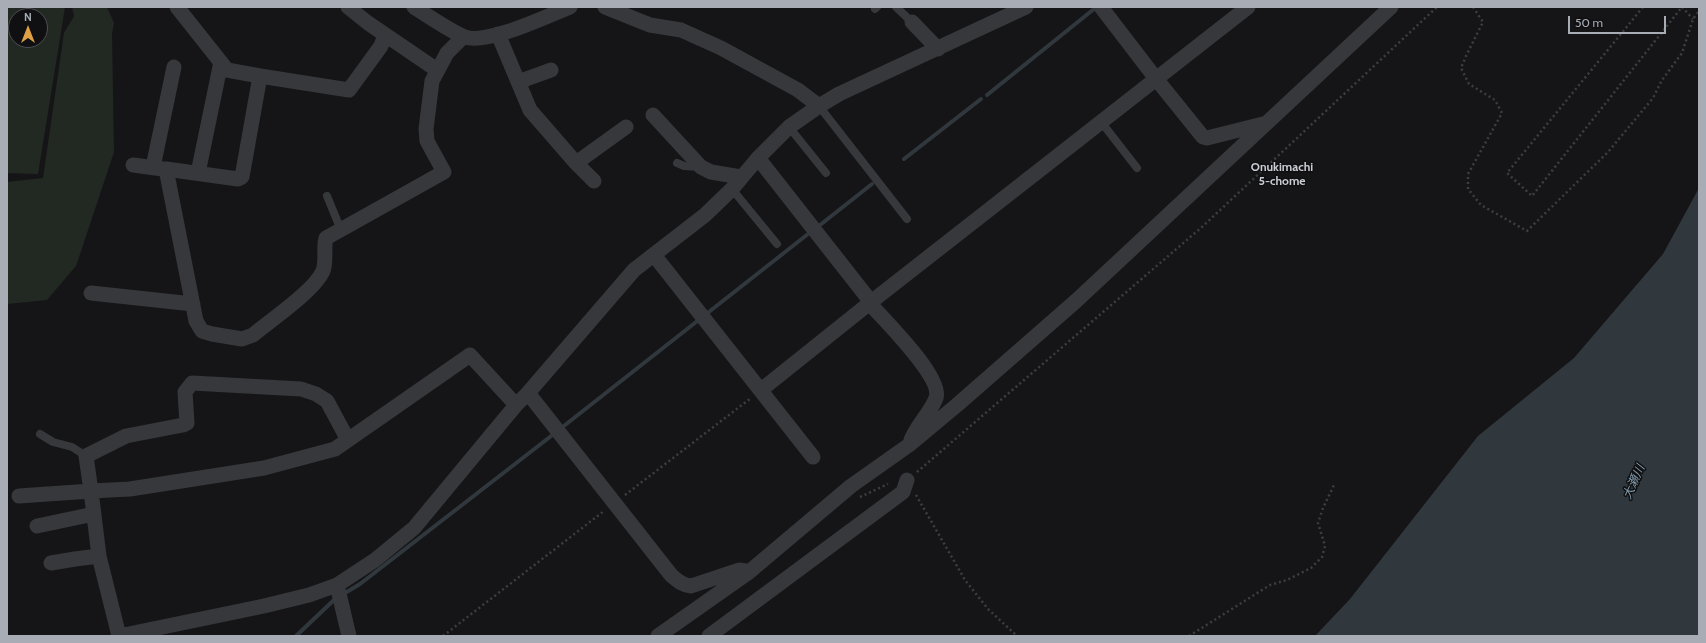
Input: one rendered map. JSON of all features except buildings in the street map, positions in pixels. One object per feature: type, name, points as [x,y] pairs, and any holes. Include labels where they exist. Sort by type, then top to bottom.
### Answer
[{"type":"street","points":[[178,7],[227,70],[349,90],[381,46],[385,34]]},
{"type":"street","points":[[348,7],[437,70]]},
{"type":"street","points":[[414,7],[463,37],[474,40],[498,34],[570,7]]},
{"type":"street","points":[[605,7],[650,25],[681,30],[721,48],[798,90],[819,106]]},
{"type":"street","points":[[1101,7],[1156,80],[1203,137],[1207,138],[1269,122]]},
{"type":"street","points":[[761,390],[1248,7]]},
{"type":"street","points":[[658,636],[748,572],[851,486],[909,445],[1076,301],[1391,7]]},
{"type":"street","points":[[348,440],[327,401],[316,394],[301,390],[192,383],[185,392],[187,423],[126,436],[86,456],[92,492],[99,556],[119,636],[264,606],[309,595],[337,585],[375,560],[414,528],[516,405],[634,270],[705,215],[732,189],[758,158],[789,127],[819,106],[840,94],[938,49],[1018,9]]},
{"type":"street","points":[[912,22],[938,49]]},
{"type":"street","points":[[498,34],[530,110],[576,163],[594,181]]},
{"type":"street","points":[[174,67],[160,168],[196,322],[202,331],[242,339],[253,335],[313,286],[323,271],[326,256],[326,238],[444,172],[427,141],[426,129],[432,81],[447,53],[463,37]]},
{"type":"street","points":[[198,173],[221,62]]},
{"type":"street","points":[[518,82],[551,70]]},
{"type":"street","points":[[133,165],[238,179],[242,177],[260,76]]},
{"type":"street","points":[[653,115],[701,167],[710,172],[741,177]]},
{"type":"street","points":[[576,163],[626,127]]},
{"type":"street","points":[[758,158],[871,302],[873,307],[926,368],[934,382],[937,391],[936,398],[914,433],[909,445]]},
{"type":"street","points":[[654,255],[813,457]]},
{"type":"street","points":[[91,293],[193,304]]},
{"type":"street","points":[[19,496],[130,489],[264,468],[335,449],[470,355],[516,405]]},
{"type":"street","points":[[528,393],[671,575],[680,583],[685,586],[691,586],[739,570],[748,572]]},
{"type":"street","points":[[709,636],[903,492],[908,480]]},
{"type":"street","points":[[37,526],[94,514]]},
{"type":"street","points":[[52,563],[99,556]]},
{"type":"street","points":[[337,585],[349,636]]},
{"type":"lane","points":[[896,7],[912,22]]},
{"type":"lane","points":[[819,106],[908,220]]},
{"type":"lane","points":[[1102,123],[1137,168]]},
{"type":"lane","points":[[789,127],[826,173]]},
{"type":"lane","points":[[677,163],[684,166],[701,167]]},
{"type":"lane","points":[[732,189],[778,244]]},
{"type":"lane","points":[[328,196],[341,230]]},
{"type":"lane","points":[[40,434],[53,442],[72,447],[86,456]]},
{"type":"path","points":[[856,498],[891,483],[908,480],[1202,227],[1437,7]]},
{"type":"path","points":[[1473,7],[1483,22],[1466,56],[1462,68],[1469,84],[1495,100],[1502,113],[1468,174],[1468,189],[1482,205],[1527,230],[1608,152],[1653,98],[1662,80],[1682,52],[1693,19],[1699,11]]},
{"type":"path","points":[[1643,7],[1507,173],[1532,196],[1682,7],[1693,19]]},
{"type":"path","points":[[443,636],[761,390]]},
{"type":"path","points":[[908,480],[965,580],[988,609],[1017,636]]},
{"type":"path","points":[[1189,636],[1270,585],[1287,580],[1311,568],[1322,557],[1325,546],[1318,523],[1323,508],[1334,485]]},
{"type":"shaded area","points":[[7,7],[65,7],[38,174],[7,173]]},
{"type":"shaded area","points":[[72,7],[107,7],[114,23],[112,34],[114,152],[76,266],[47,300],[7,304],[7,182],[43,178],[64,33],[74,16]]},
{"type":"water","name":"大瀬川","points":[[1699,188],[1699,636],[1315,636],[1350,599],[1478,436],[1574,358],[1663,254]]},
{"type":"waterway","points":[[987,95],[1094,9]]},
{"type":"waterway","points":[[904,159],[981,99]]},
{"type":"waterway","points":[[820,225],[872,184]]},
{"type":"waterway","points":[[560,429],[808,234]]},
{"type":"waterway","points":[[345,593],[360,584],[555,433]]},
{"type":"waterway","points":[[296,636],[335,599]]},
{"type":"district","name":"Onukimachi 5-chome","points":[[1282,174]]}]
